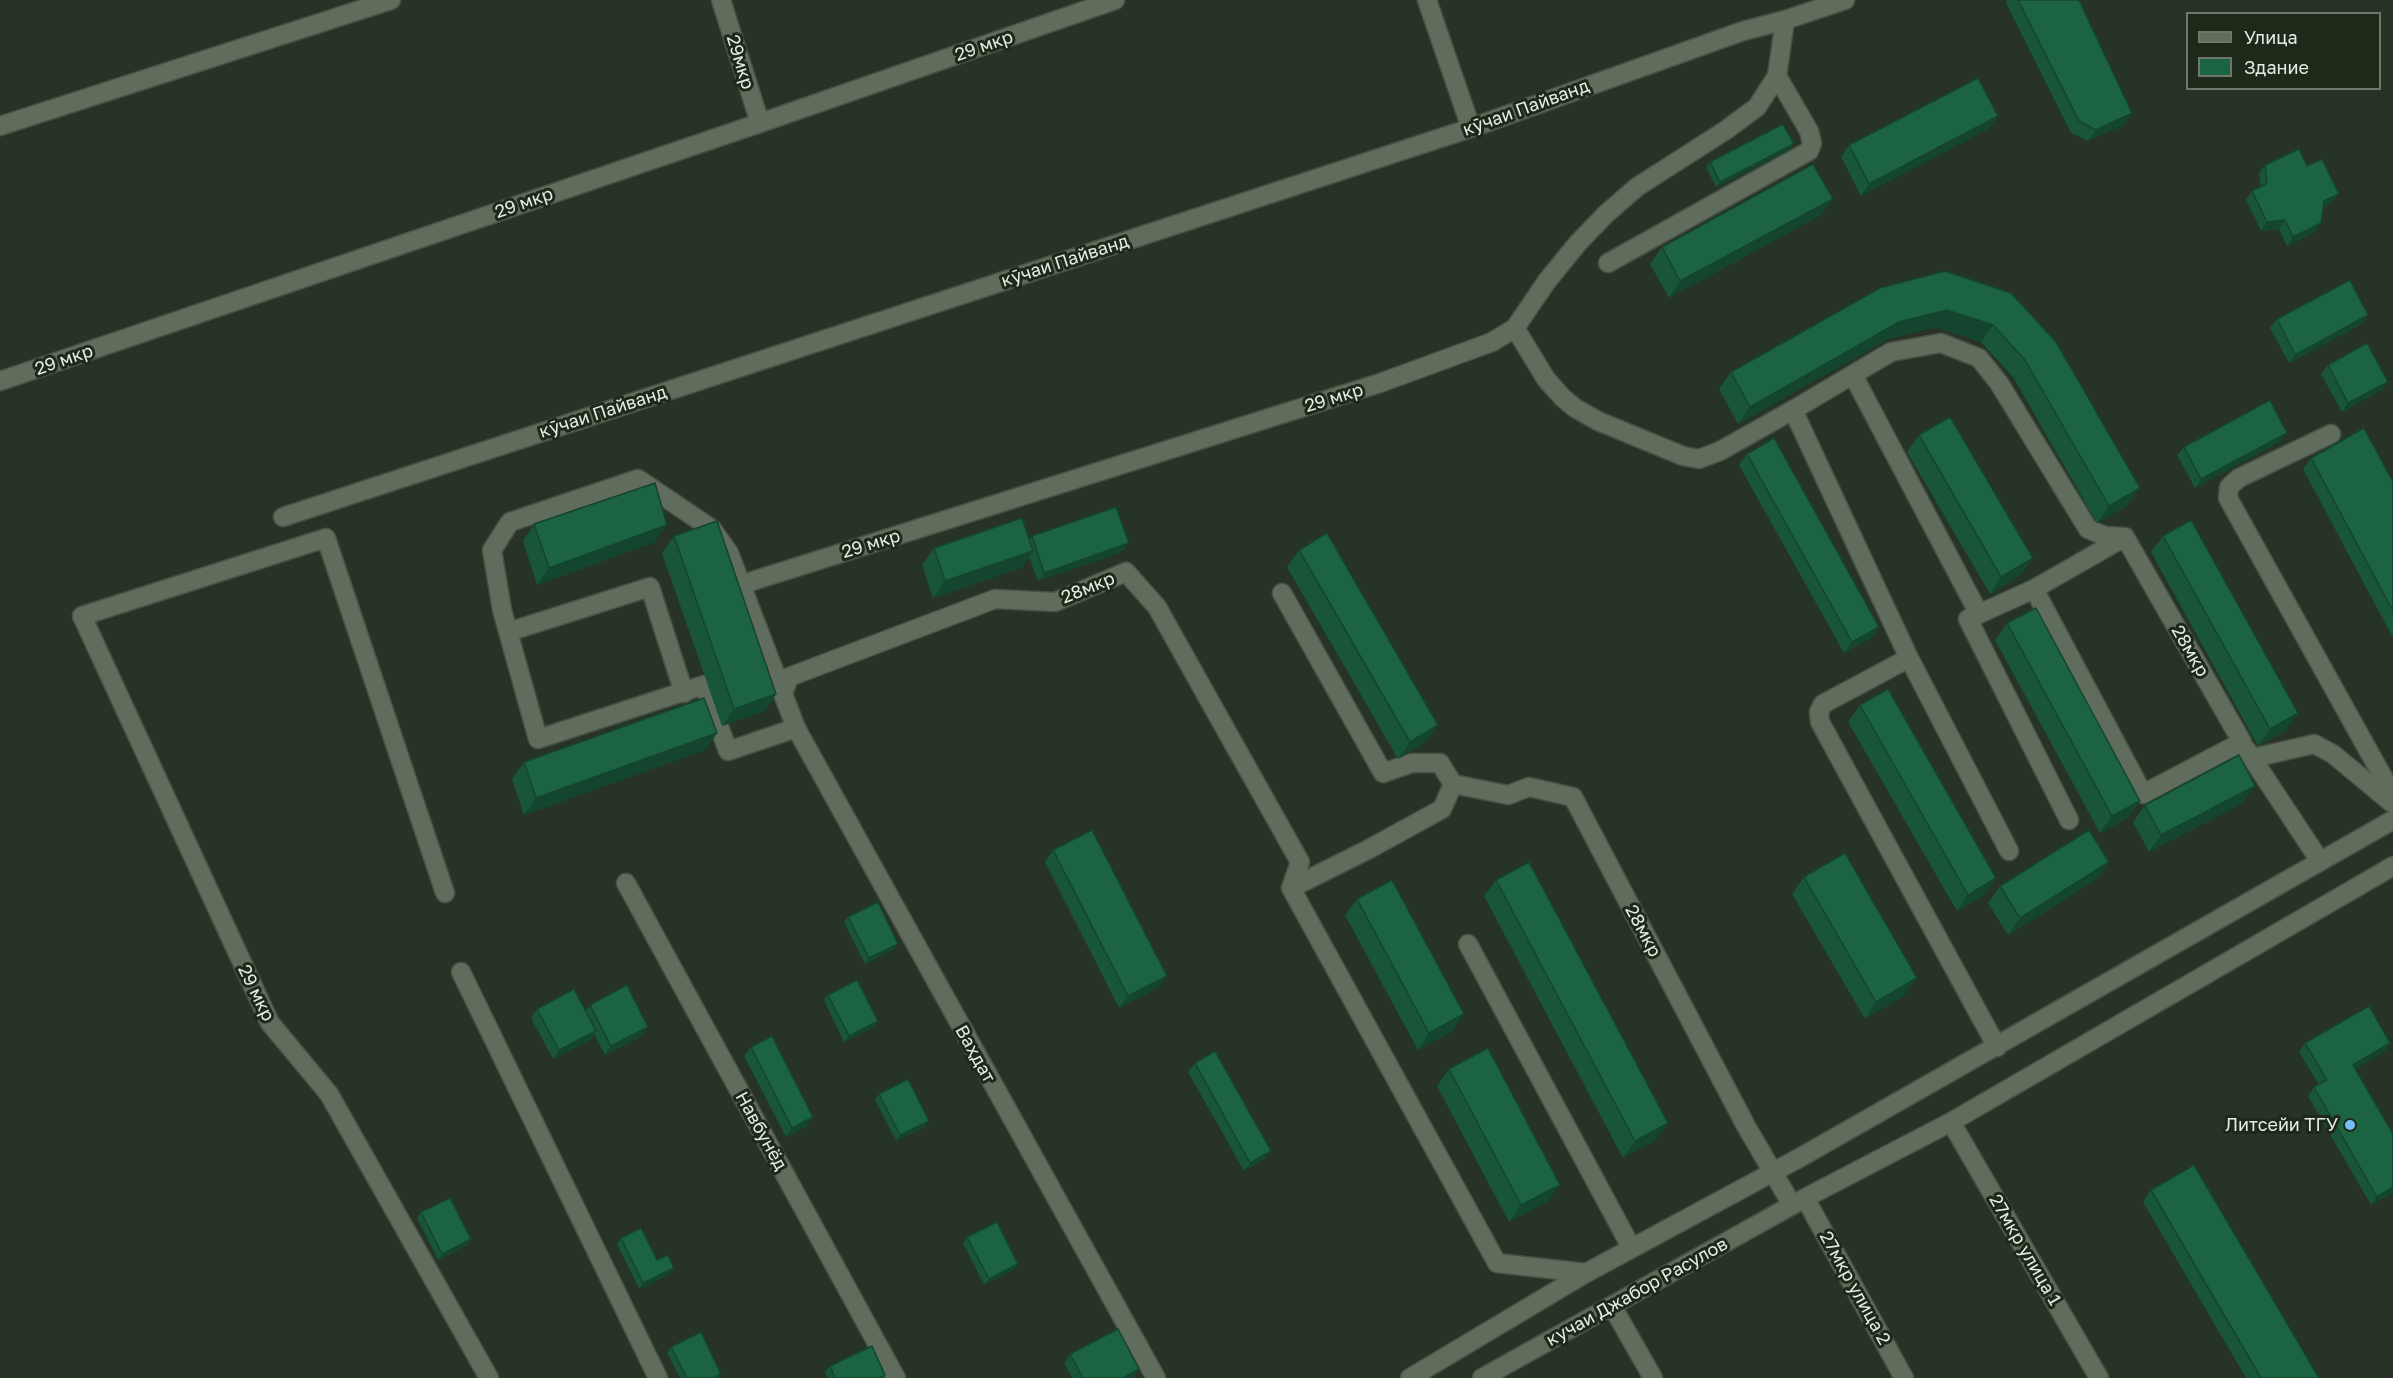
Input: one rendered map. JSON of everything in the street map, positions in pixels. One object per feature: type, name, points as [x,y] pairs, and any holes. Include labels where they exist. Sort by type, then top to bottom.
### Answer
[{"type":"street","points":[[0,126],[391,0]]},
{"type":"street","name":"29мкр","points":[[721,0],[760,123]]},
{"type":"street","name":"29 мкр","points":[[0,381],[1116,0]]},
{"type":"street","points":[[1427,0],[1471,128]]},
{"type":"street","name":"кӯчаи Пайванд","points":[[283,517],[1471,128],[1743,31],[1845,0]]},
{"type":"street","name":"29 мкр","points":[[743,584],[1380,384],[1492,342],[1515,328],[1571,250],[1606,214],[1637,187],[1726,130],[1757,106],[1777,76],[1785,20]]},
{"type":"street","points":[[1608,263],[1809,151],[1812,143],[1809,131],[1777,76]]},
{"type":"street","points":[[1515,328],[1546,379],[1575,408],[1598,421],[1683,456],[1700,459],[1720,451],[1891,352],[1941,343],[1978,358],[1999,383],[2088,529],[2104,536],[2125,537]]},
{"type":"street","points":[[1853,375],[1979,614]]},
{"type":"street","points":[[1793,410],[1909,658],[2009,851]]},
{"type":"street","points":[[2331,434],[2239,478],[2229,486],[2228,498],[2393,795]]},
{"type":"street","points":[[638,479],[712,529],[729,553],[743,584],[796,728],[728,751],[704,685],[538,739],[502,610],[492,550],[510,522],[638,479]]},
{"type":"street","points":[[2068,820],[1968,619],[2034,589],[2125,537]]},
{"type":"street","name":"28мкр","points":[[2125,537],[2242,742],[2320,861]]},
{"type":"street","name":"29 мкр","points":[[445,893],[326,538],[82,616],[270,1023],[329,1094],[489,1378]]},
{"type":"street","name":"28мкр","points":[[783,694],[789,677],[995,599],[1055,602],[1126,572],[1156,607],[1300,862],[1291,888]]},
{"type":"street","points":[[508,632],[650,587],[684,693]]},
{"type":"street","points":[[2034,589],[2143,794],[2242,742]]},
{"type":"street","points":[[1282,593],[1383,773],[1412,763],[1440,764],[1453,784],[1442,809],[1291,888],[1497,1263],[1586,1273]]},
{"type":"street","points":[[1909,658],[1822,704],[1819,712],[1821,722],[1997,1047]]},
{"type":"street","name":"Ваҳдат","points":[[796,728],[1156,1378]]},
{"type":"street","points":[[2253,758],[2314,744],[2341,760],[2393,805]]},
{"type":"street","name":"28мкр","points":[[1453,784],[1508,795],[1529,787],[1573,797],[1746,1126],[1773,1172],[1798,1202]]},
{"type":"street","points":[[1410,1378],[1586,1273],[1997,1047],[2173,944],[2393,820]]},
{"type":"street","name":"кучаи Джабор Расулов","points":[[1482,1378],[1653,1281],[1951,1122],[2393,866]]},
{"type":"street","name":"Навбунёд","points":[[626,883],[896,1378]]},
{"type":"street","points":[[1468,944],[1632,1247]]},
{"type":"street","points":[[461,972],[658,1378]]},
{"type":"street","name":"27мкр улица 1","points":[[1951,1122],[2099,1378]]},
{"type":"street","name":"27мкр улица 2","points":[[1798,1202],[1904,1378]]},
{"type":"street","points":[[1612,1306],[1653,1378]]},
{"type":"building","points":[[2018,0],[2079,0],[2132,113],[2096,130],[2079,121]]},
{"type":"building","points":[[1978,78],[1998,116],[1869,184],[1849,145]]},
{"type":"building","points":[[1783,124],[1794,144],[1720,182],[1710,162]]},
{"type":"building","points":[[2299,149],[2307,166],[2322,159],[2339,194],[2324,201],[2321,223],[2293,237],[2285,220],[2267,222],[2252,191],[2267,183],[2265,165]]},
{"type":"building","points":[[1813,164],[1833,199],[1680,281],[1662,247]]},
{"type":"building","points":[[1945,271],[2011,293],[2056,342],[2140,488],[2109,506],[2025,360],[1993,325],[1947,310],[1899,322],[1750,407],[1731,372],[1880,288]]},
{"type":"building","points":[[2350,280],[2368,315],[2295,355],[2277,319]]},
{"type":"building","points":[[2367,343],[2388,382],[2348,403],[2328,365]]},
{"type":"building","points":[[2270,400],[2287,433],[2201,479],[2184,447]]},
{"type":"building","points":[[1950,417],[2033,558],[2001,577],[1919,435]]},
{"type":"building","points":[[2364,428],[2393,482],[2393,611],[2311,458]]},
{"type":"building","points":[[1774,438],[1879,627],[1852,642],[1747,454]]},
{"type":"building","points":[[655,483],[667,525],[549,568],[534,524]]},
{"type":"building","points":[[1116,507],[1129,543],[1044,573],[1032,536]]},
{"type":"building","points":[[1022,518],[1033,551],[945,581],[934,548]]},
{"type":"building","points":[[2191,520],[2298,713],[2270,729],[2163,536]]},
{"type":"building","points":[[717,521],[776,694],[734,709],[674,536]]},
{"type":"building","points":[[1327,533],[1438,725],[1410,742],[1299,550]]},
{"type":"building","points":[[2036,608],[2140,801],[2112,816],[2007,623]]},
{"type":"building","points":[[1888,689],[1996,878],[1968,895],[1860,705]]},
{"type":"building","points":[[704,698],[717,733],[536,798],[524,762]]},
{"type":"building","points":[[2239,755],[2255,786],[2161,835],[2145,805]]},
{"type":"building","points":[[1092,830],[1167,976],[1128,996],[1053,850]]},
{"type":"building","points":[[2089,830],[2109,862],[2020,918],[2000,886]]},
{"type":"building","points":[[1845,853],[1917,978],[1876,1002],[1804,877]]},
{"type":"building","points":[[1529,862],[1668,1123],[1635,1141],[1496,880]]},
{"type":"building","points":[[1392,880],[1464,1014],[1429,1033],[1357,899]]},
{"type":"building","points":[[878,902],[898,944],[869,958],[848,917]]},
{"type":"building","points":[[857,980],[878,1021],[849,1036],[828,995]]},
{"type":"building","points":[[627,985],[648,1027],[611,1046],[590,1005]]},
{"type":"building","points":[[574,989],[596,1031],[559,1050],[537,1009]]},
{"type":"building","points":[[2369,1006],[2390,1043],[2353,1065],[2393,1134],[2393,1187],[2377,1197],[2314,1087],[2327,1080],[2305,1043]]},
{"type":"building","points":[[772,1036],[813,1117],[792,1128],[751,1047]]},
{"type":"building","points":[[1488,1048],[1560,1185],[1521,1205],[1449,1069]]},
{"type":"building","points":[[1215,1051],[1271,1151],[1250,1163],[1195,1063]]},
{"type":"building","points":[[908,1079],[929,1121],[900,1135],[879,1094]]},
{"type":"building","points":[[2194,1165],[2319,1378],[2261,1378],[2151,1190]]},
{"type":"building","points":[[450,1198],[471,1239],[442,1254],[421,1212]]},
{"type":"building","points":[[997,1222],[1018,1264],[989,1279],[967,1237]]},
{"type":"building","points":[[641,1228],[657,1260],[668,1255],[674,1268],[643,1283],[621,1238]]},
{"type":"building","points":[[1118,1329],[1139,1369],[1123,1378],[1083,1378],[1070,1354]]},
{"type":"building","points":[[701,1332],[721,1374],[714,1378],[687,1378],[671,1347]]},
{"type":"building","points":[[872,1346],[885,1375],[880,1378],[835,1378],[830,1366]]},
{"type":"place","name":"Литсейи ТГУ","points":[[2350,1125]]}]
